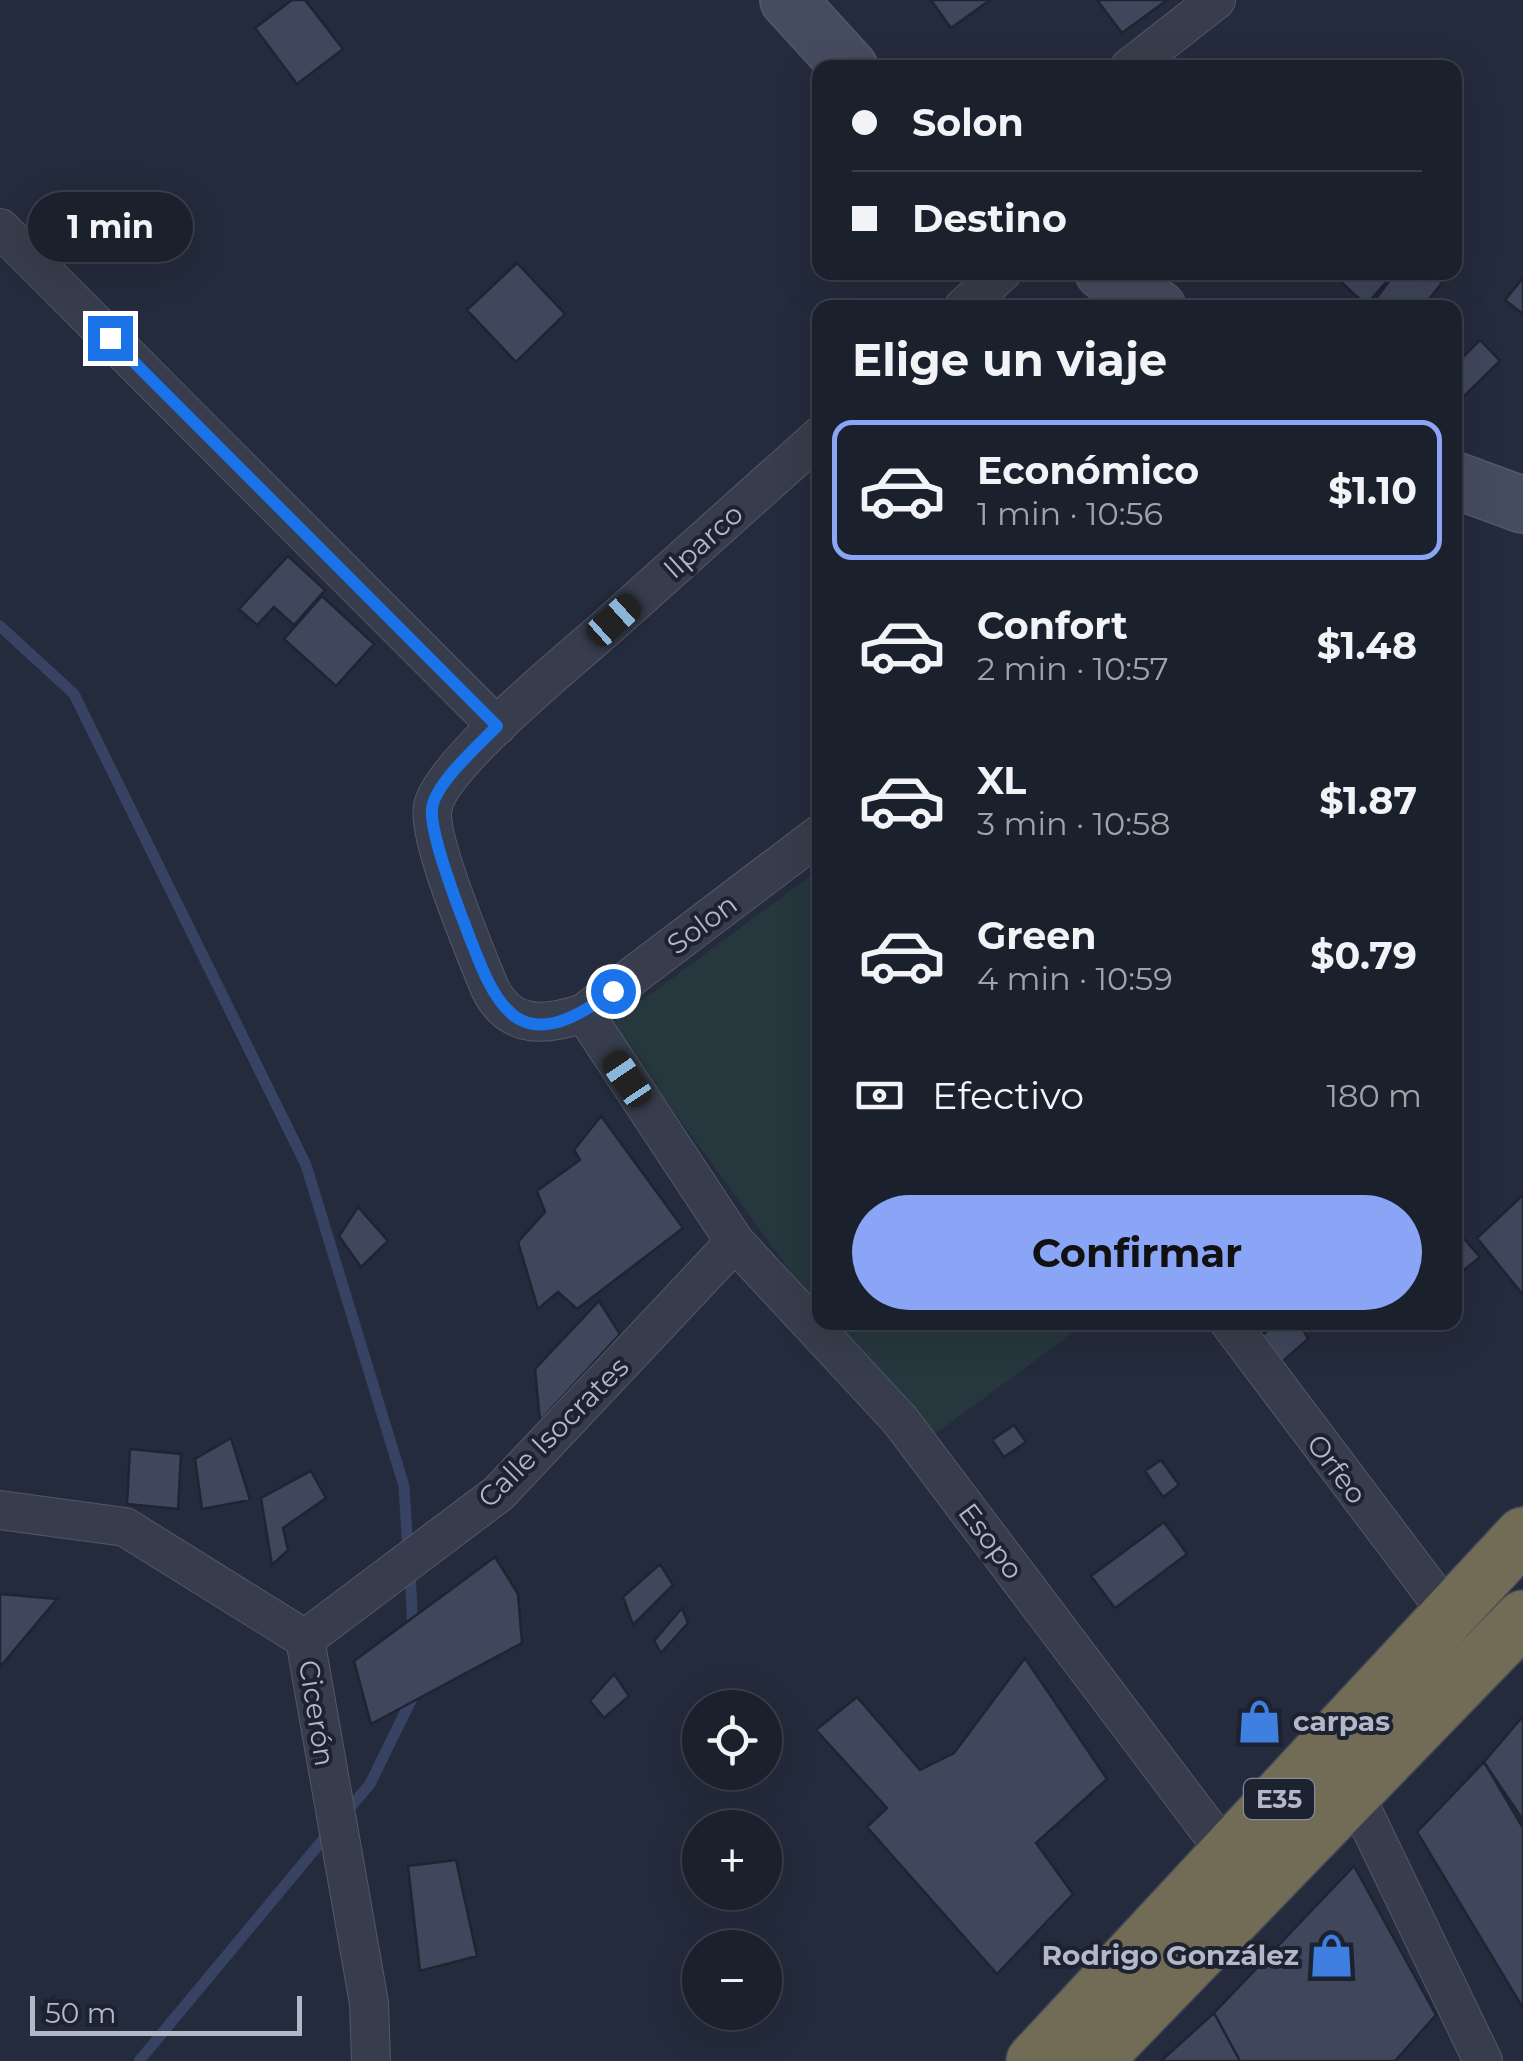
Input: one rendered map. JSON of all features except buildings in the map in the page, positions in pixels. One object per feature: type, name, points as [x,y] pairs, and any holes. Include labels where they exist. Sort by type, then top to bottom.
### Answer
[{"type":"highway","name":"E35","points":[[1034,2061],[1523,1536]]},
{"type":"highway","name":"E35","points":[[1094,2061],[1523,1618]]},
{"type":"main road","points":[[788,0],[843,60]]},
{"type":"main road","points":[[1115,280],[1146,300]]},
{"type":"main road","points":[[1462,483],[1523,505]]},
{"type":"street","points":[[1139,60],[1216,0]]},
{"type":"street","points":[[0,228],[497,726]]},
{"type":"street","points":[[972,300],[993,280]]},
{"type":"street","name":"Ilparco","points":[[584,1014],[552,1024],[516,1019],[492,995],[447,877],[432,810],[440,789],[497,726],[812,443]]},
{"type":"street","name":"Solon","points":[[584,1014],[812,840]]},
{"type":"street","name":"Esopo","points":[[584,1014],[735,1242],[812,1325]]},
{"type":"street","name":"Calle Isocrates","points":[[305,1639],[498,1493],[735,1242]]},
{"type":"street","name":"Esopo","points":[[817,1330],[900,1420],[1228,1855]]},
{"type":"street","name":"Orfeo","points":[[1234,1330],[1448,1613]]},
{"type":"street","name":"Cicerón","points":[[0,1510],[125,1528],[305,1639],[369,2003],[371,2061]]},
{"type":"street","points":[[1354,1793],[1483,2061]]},
{"type":"shaded area","points":[[812,875],[812,1301],[610,1024]]},
{"type":"shaded area","points":[[833,1330],[1076,1330],[919,1446]]},
{"type":"waterway","points":[[0,626],[74,694],[306,1165],[404,1486],[408,1552]]},
{"type":"waterway","points":[[410,1570],[413,1632]]},
{"type":"waterway","points":[[343,1816],[370,1784],[416,1690]]},
{"type":"waterway","points":[[139,2061],[331,1830]]},
{"type":"place","name":"carpas","points":[[1260,1721]]},
{"type":"place","name":"Rodrigo González","points":[[1332,1955]]},
{"type":"route","points":[[110,338],[497,726],[440,789],[432,810],[447,877],[492,995],[516,1019],[552,1024],[584,1014],[613,991]]}]
